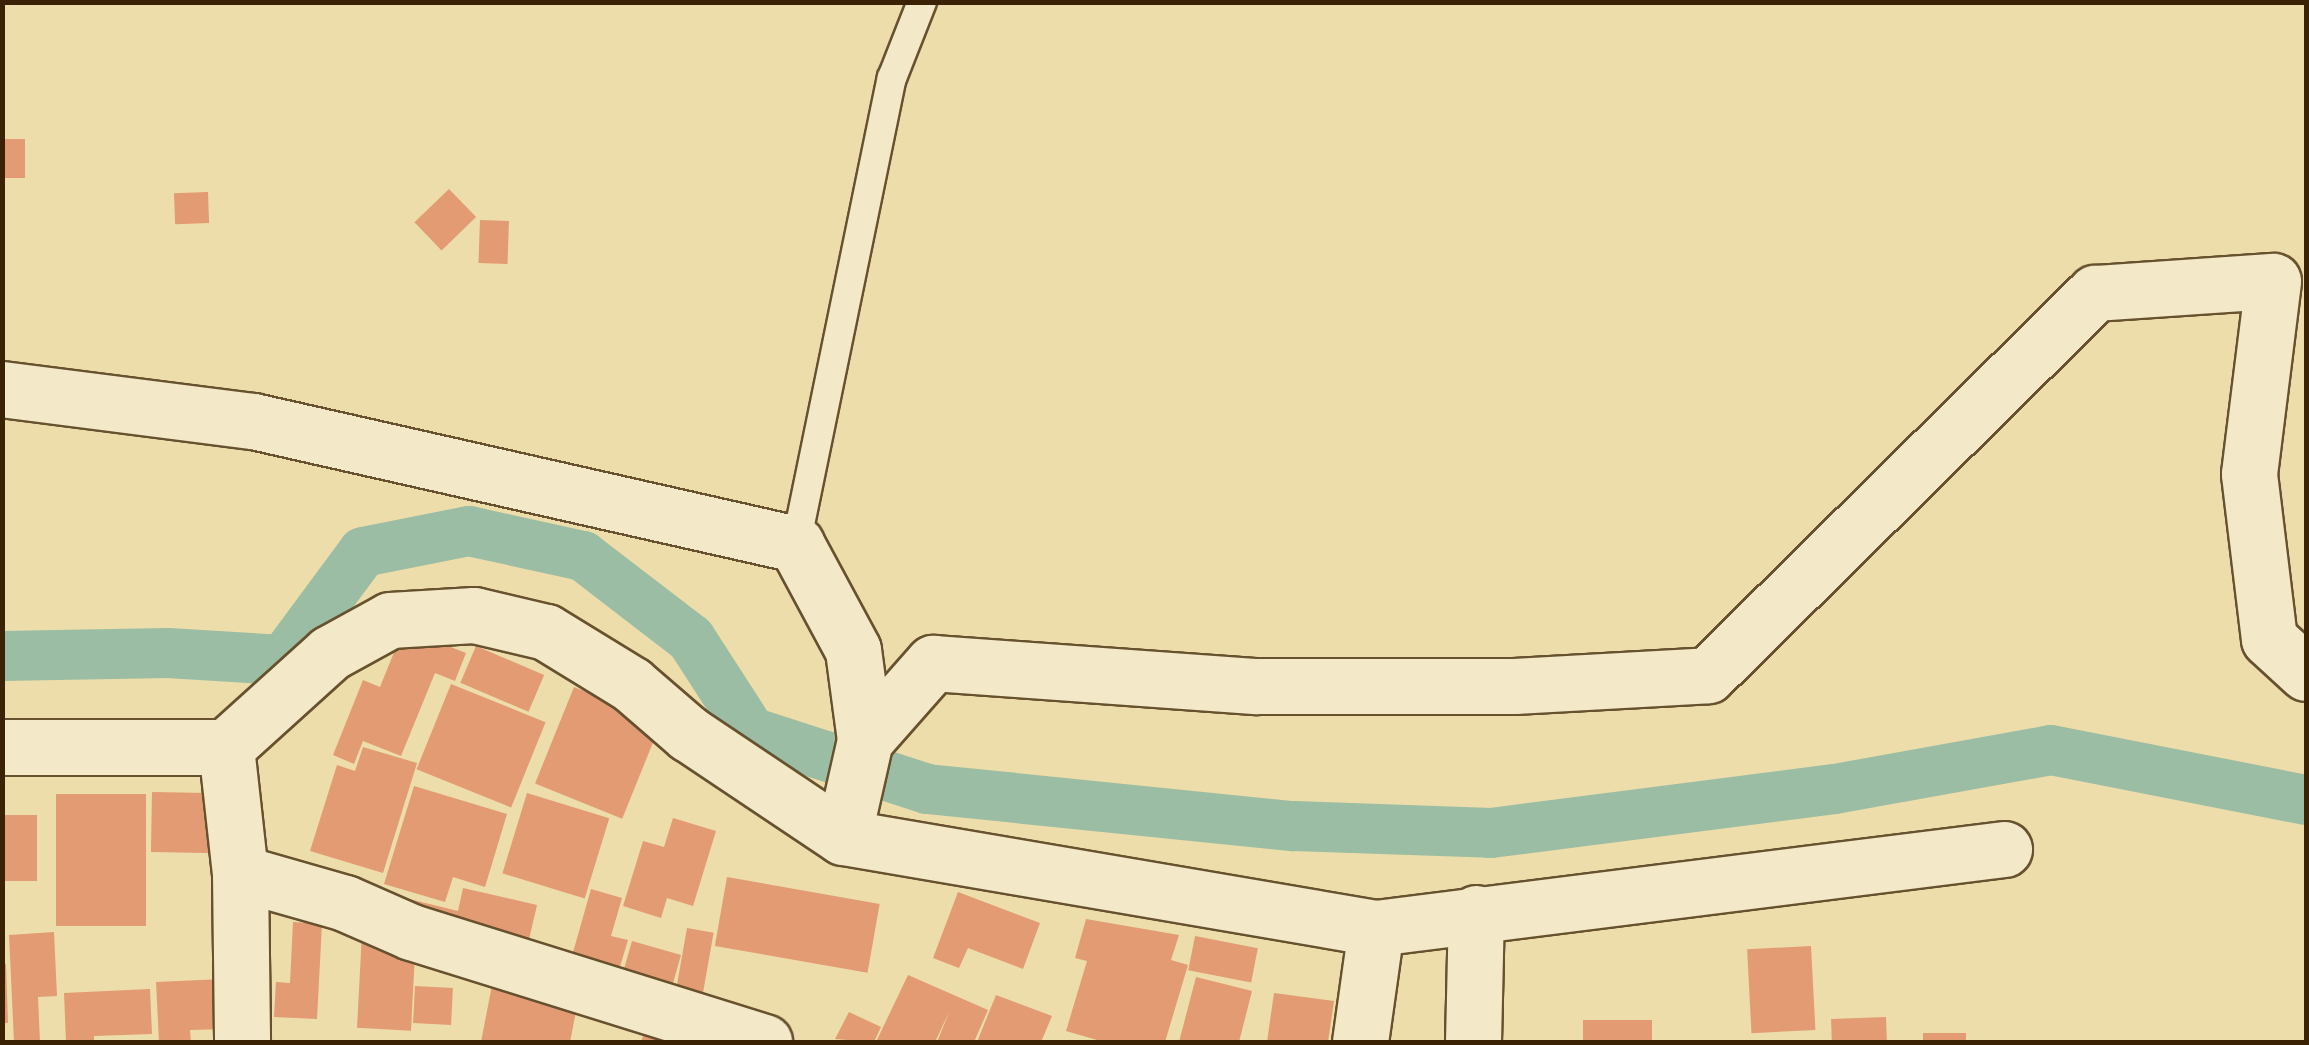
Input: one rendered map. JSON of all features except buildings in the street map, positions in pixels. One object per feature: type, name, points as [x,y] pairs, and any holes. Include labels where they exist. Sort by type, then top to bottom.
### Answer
[{"type":"street","points":[[865,740],[933,663],[1257,686],[1514,686],[1708,675],[2095,293],[2273,281],[2249,474],[2269,639],[2306,673]]},
{"type":"street","points":[[2,390],[253,420],[796,544],[853,650],[865,740],[843,837]]},
{"type":"street","points":[[2,747],[226,746],[330,653],[390,620],[474,615],[546,632],[631,684],[689,734],[843,837],[1376,928],[2004,849]]},
{"type":"street","points":[[226,746],[240,872],[242,1042]]},
{"type":"street","points":[[240,872],[346,903],[411,932],[764,1042]]},
{"type":"street","points":[[1473,1042],[1476,913]]},
{"type":"street","points":[[1360,1042],[1376,928]]},
{"type":"lane","points":[[796,544],[892,78],[922,2]]},
{"type":"waterway","points":[[2,656],[168,653],[283,660],[363,552],[469,531],[583,556],[691,639],[751,732],[927,789],[1294,826],[1491,833],[1835,789],[2051,750],[2306,800]]}]
